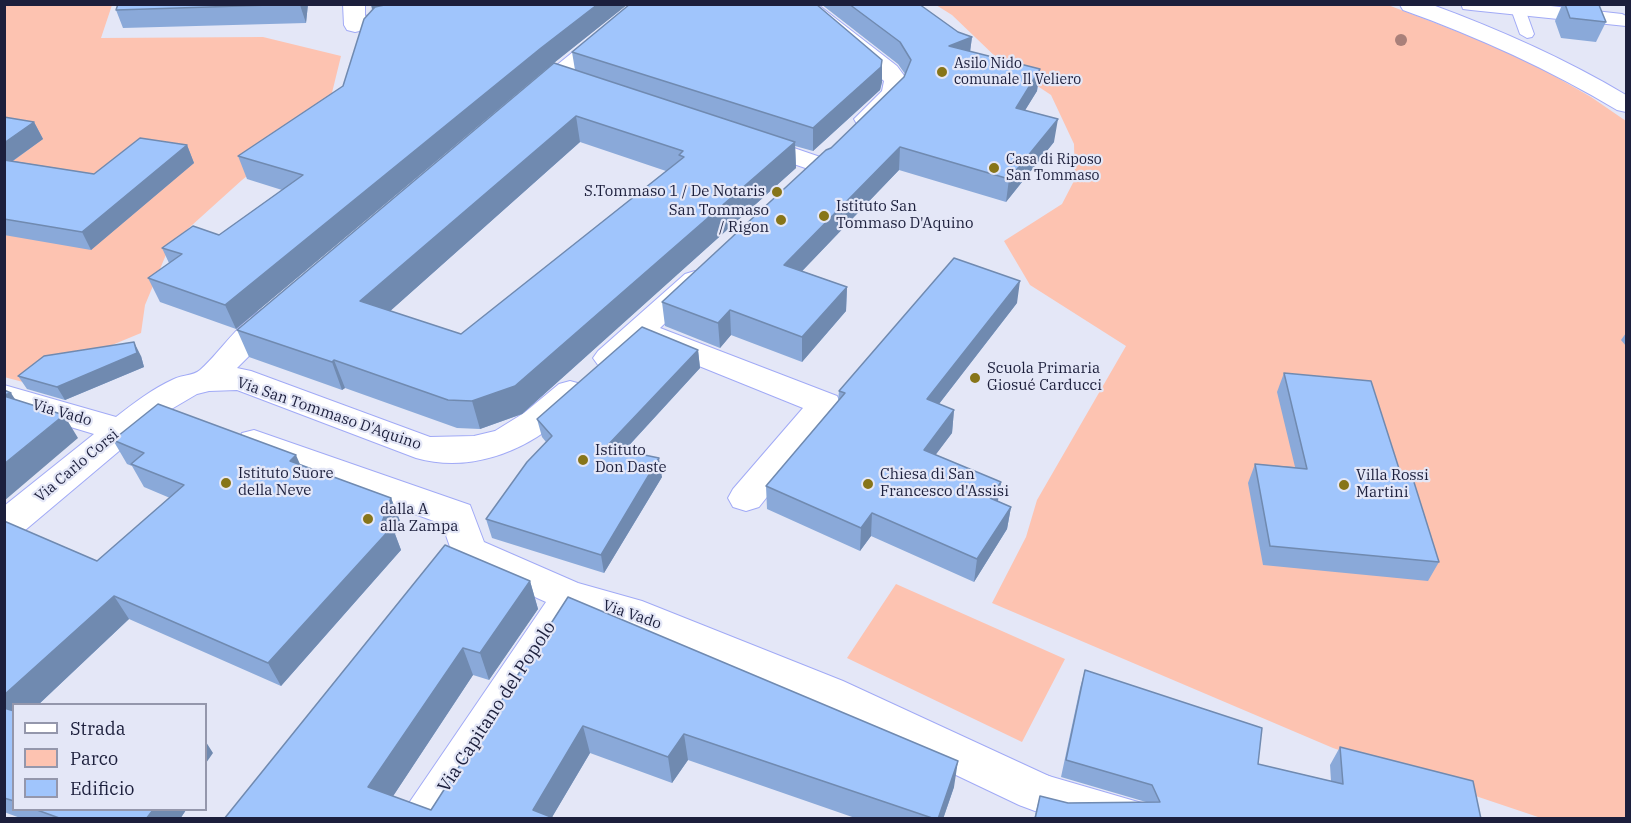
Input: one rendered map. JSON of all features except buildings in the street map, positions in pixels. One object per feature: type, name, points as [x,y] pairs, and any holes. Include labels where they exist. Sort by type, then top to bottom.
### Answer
[{"type":"street","points":[[354,4],[355,25],[457,4]]},
{"type":"street","points":[[512,114],[554,77],[646,4]]},
{"type":"street","points":[[798,185],[893,93],[896,81],[889,71],[803,4]]},
{"type":"street","points":[[1471,4],[1518,9],[1624,14]]},
{"type":"street","points":[[1600,4],[1624,14]]},
{"type":"street","points":[[1407,6],[1483,31],[1535,54],[1626,105]]},
{"type":"street","points":[[554,77],[580,86]]},
{"type":"street","points":[[733,136],[833,152]]},
{"type":"street","name":"Via San Tommaso D'Aquino","points":[[151,406],[186,386],[209,380],[240,379],[428,448],[475,450],[498,445],[518,436],[536,423],[719,258]]},
{"type":"street","points":[[209,380],[241,344],[295,298]]},
{"type":"street","points":[[640,330],[825,404],[746,498]]},
{"type":"street","name":"Via Vado","points":[[4,396],[119,430]]},
{"type":"street","name":"Via Vado","points":[[151,406],[457,515],[468,551],[570,596],[628,612],[828,694],[1035,791],[1130,819]]},
{"type":"street","name":"Via Carlo Corsi","points":[[4,527],[119,430],[151,406]]},
{"type":"street","points":[[432,569],[462,532]]},
{"type":"street","name":"Via Capitano del Popolo","points":[[425,819],[570,596]]},
{"type":"lane","points":[[1518,9],[1527,34]]},
{"type":"green space","points":[[4,5],[112,5],[101,38],[263,37],[341,56],[330,101],[313,124],[242,180],[170,245],[145,305],[141,333],[23,382],[4,377]]},
{"type":"green space","points":[[936,5],[1388,5],[1516,54],[1591,97],[1626,121],[1626,818],[1541,818],[1333,748],[992,603],[1026,537],[1037,500],[1126,346],[1030,285],[1004,241],[1062,204],[1075,179],[1074,144],[1051,95],[1000,61],[952,15]]},
{"type":"green space","points":[[896,584],[1065,659],[1022,742],[847,658]]},
{"type":"place","name":"Asilo Nido comunale Il Veliero","points":[[942,72]]},
{"type":"place","name":"Casa di Riposo San Tommaso","points":[[994,168]]},
{"type":"place","name":"S.Tommaso 1 / De Notaris","points":[[777,192]]},
{"type":"place","name":"Istituto San Tommaso D'Aquino","points":[[824,216]]},
{"type":"place","name":"San Tommaso / Rigon","points":[[781,220]]},
{"type":"place","name":"Scuola Primaria Giosué Carducci","points":[[975,378]]},
{"type":"place","name":"Istituto Don Daste","points":[[583,460]]},
{"type":"place","name":"Istituto Suore della Neve","points":[[226,483]]},
{"type":"place","name":"Chiesa di San Francesco d'Assisi","points":[[868,484]]},
{"type":"place","name":"Villa Rossi Martini","points":[[1344,485]]},
{"type":"place","name":"dalla A alla Zampa","points":[[368,519]]}]
